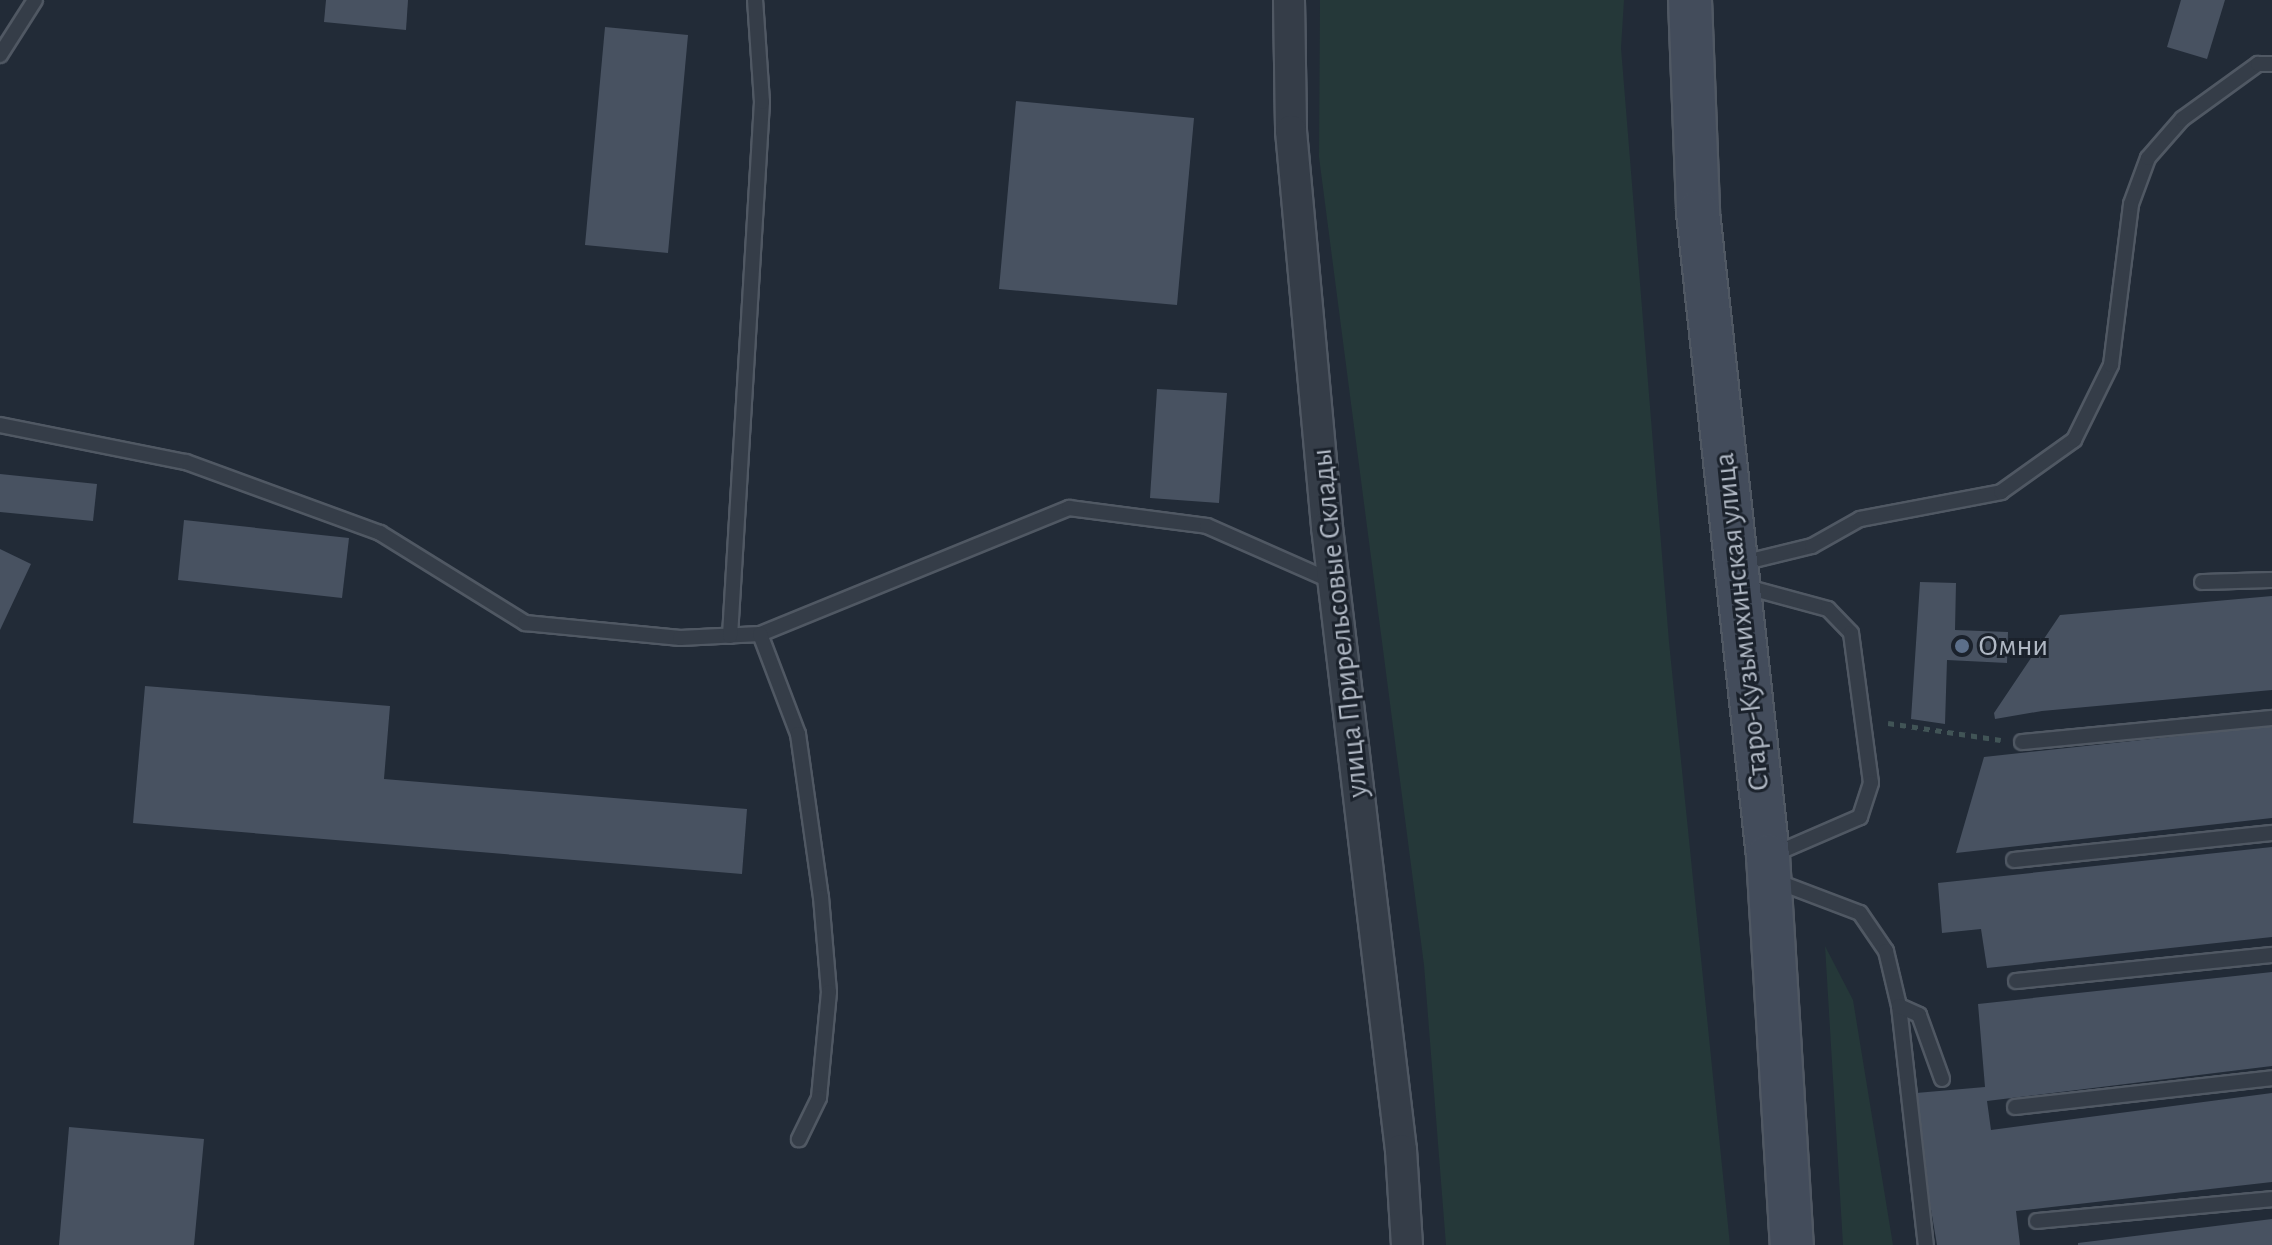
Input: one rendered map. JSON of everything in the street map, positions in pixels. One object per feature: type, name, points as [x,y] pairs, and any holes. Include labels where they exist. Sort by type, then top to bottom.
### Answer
[{"type":"main road","name":"Старо-Кузьмихинская улица","points":[[1690,0],[1690,71],[1698,212],[1769,867],[1792,1245]]},
{"type":"street","name":"улица Прирельсовые Склады","points":[[1289,0],[1291,131],[1334,582],[1401,1150],[1407,1245]]},
{"type":"lane","points":[[0,55],[35,0]]},
{"type":"lane","points":[[730,636],[762,102],[755,0]]},
{"type":"lane","points":[[1735,574],[1812,546],[1860,519],[2001,492],[2074,440],[2111,365],[2131,204],[2148,158],[2182,119],[2258,64],[2272,64]]},
{"type":"lane","points":[[0,425],[186,462],[380,533],[525,623],[680,638],[760,634],[1069,508],[1207,526],[1334,582]]},
{"type":"lane","points":[[1735,574],[1828,609],[1851,633],[1871,783],[1860,817],[1769,867]]},
{"type":"lane","points":[[2202,582],[2272,580]]},
{"type":"lane","points":[[760,634],[798,734],[821,897],[829,992],[819,1098],[799,1139]]},
{"type":"lane","points":[[2022,742],[2272,718]]},
{"type":"lane","points":[[2014,860],[2272,833]]},
{"type":"lane","points":[[1769,867],[1860,913],[1886,951],[1899,1006],[1926,1245]]},
{"type":"lane","points":[[2016,981],[2272,955]]},
{"type":"lane","points":[[1899,1006],[1919,1015],[1942,1079]]},
{"type":"lane","points":[[2015,1107],[2272,1078]]},
{"type":"lane","points":[[2037,1221],[2272,1199]]},
{"type":"path","points":[[1862,719],[1974,738],[2022,742]]},
{"type":"shaded area","points":[[1320,0],[1624,0],[1621,48],[1669,642],[1730,1245],[1446,1245],[1424,965],[1319,157]]},
{"type":"shaded area","points":[[1825,946],[1853,1000],[1893,1245],[1843,1245]]},
{"type":"building","points":[[326,0],[408,0],[406,30],[324,22]]},
{"type":"building","points":[[2181,0],[2225,0],[2207,59],[2167,47]]},
{"type":"building","points":[[605,27],[688,35],[668,253],[585,245]]},
{"type":"building","points":[[1016,101],[1194,118],[1177,305],[999,289]]},
{"type":"building","points":[[1157,389],[1227,393],[1219,503],[1150,498]]},
{"type":"building","points":[[0,474],[97,484],[93,521],[0,512]]},
{"type":"building","points":[[184,520],[349,538],[342,598],[178,580]]},
{"type":"building","points":[[0,549],[31,564],[0,630]]},
{"type":"building","name":"Омни","points":[[1920,582],[1956,583],[1955,630],[2008,632],[2007,663],[1947,660],[1945,724],[1911,719]]},
{"type":"building","points":[[2272,596],[2272,690],[2042,711],[1995,719],[1994,713],[2060,615]]},
{"type":"building","points":[[145,686],[390,706],[384,779],[747,809],[742,874],[133,823]]},
{"type":"building","points":[[2272,726],[2272,818],[1956,853],[1984,757]]},
{"type":"building","points":[[2272,847],[2272,937],[1987,968],[1981,929],[1942,933],[1938,883]]},
{"type":"building","points":[[2272,972],[2272,1066],[1987,1101],[1991,1130],[2272,1093],[2272,1182],[2016,1211],[2020,1245],[1937,1245],[1919,1138],[1916,1093],[1985,1087],[1978,1004]]},
{"type":"building","points":[[69,1127],[204,1139],[194,1245],[59,1245]]},
{"type":"building","points":[[2272,1219],[2272,1245],[2078,1245],[2078,1243]]},
{"type":"place","name":"Омни","points":[[1962,646]]}]
